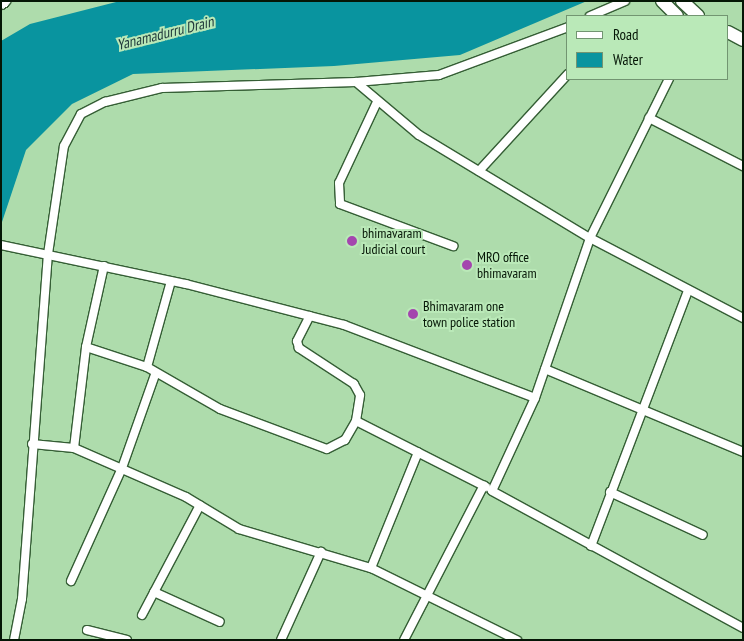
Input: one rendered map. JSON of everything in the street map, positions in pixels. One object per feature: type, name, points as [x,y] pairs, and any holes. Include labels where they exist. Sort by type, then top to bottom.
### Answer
[{"type":"highway","points":[[662,1],[695,15]]},
{"type":"highway","points":[[729,33],[743,40]]},
{"type":"highway","points":[[729,42],[743,48]]},
{"type":"street","points":[[606,13],[625,1]]},
{"type":"street","points":[[14,640],[22,599],[32,444],[48,254],[64,146],[81,114],[105,102],[162,88],[356,82],[439,75],[566,28]]},
{"type":"street","points":[[479,171],[566,76]]},
{"type":"street","points":[[492,491],[535,398],[590,238],[649,118],[665,81]]},
{"type":"street","points":[[356,82],[377,102],[479,171],[590,238],[743,318]]},
{"type":"street","points":[[377,102],[339,182],[340,204],[453,246]]},
{"type":"street","points":[[649,118],[743,166]]},
{"type":"street","points":[[1,245],[171,281],[310,316],[535,398]]},
{"type":"street","points":[[74,448],[86,347],[104,266]]},
{"type":"street","points":[[147,367],[171,281]]},
{"type":"street","points":[[591,546],[641,409],[688,290]]},
{"type":"street","points":[[86,347],[147,367],[155,375],[220,409],[327,449],[345,440],[356,421],[360,394],[354,384],[298,348],[297,341],[310,316]]},
{"type":"street","points":[[545,369],[743,452]]},
{"type":"street","points":[[71,581],[122,468],[155,375]]},
{"type":"street","points":[[356,421],[484,485],[591,546],[743,628]]},
{"type":"street","points":[[32,444],[74,448],[122,468],[200,505],[266,540],[321,552],[370,568],[430,594],[517,640]]},
{"type":"street","points":[[370,568],[418,452]]},
{"type":"street","points":[[404,640],[430,594],[484,485]]},
{"type":"street","points":[[610,492],[703,535]]},
{"type":"street","points":[[142,615],[200,505]]},
{"type":"street","points":[[281,640],[321,552]]},
{"type":"street","points":[[154,592],[220,622]]},
{"type":"street","points":[[87,630],[127,640]]},
{"type":"water","name":"Yanamadurru Drain","points":[[120,1],[587,1],[460,55],[334,66],[133,74],[72,104],[26,150],[1,225],[1,41],[30,24]]},
{"type":"place","name":"bhimavaram Judicial court","points":[[352,241]]},
{"type":"place","name":"MRO office bhimavaram","points":[[467,265]]},
{"type":"place","name":"Bhimavaram one town police station","points":[[413,314]]}]
